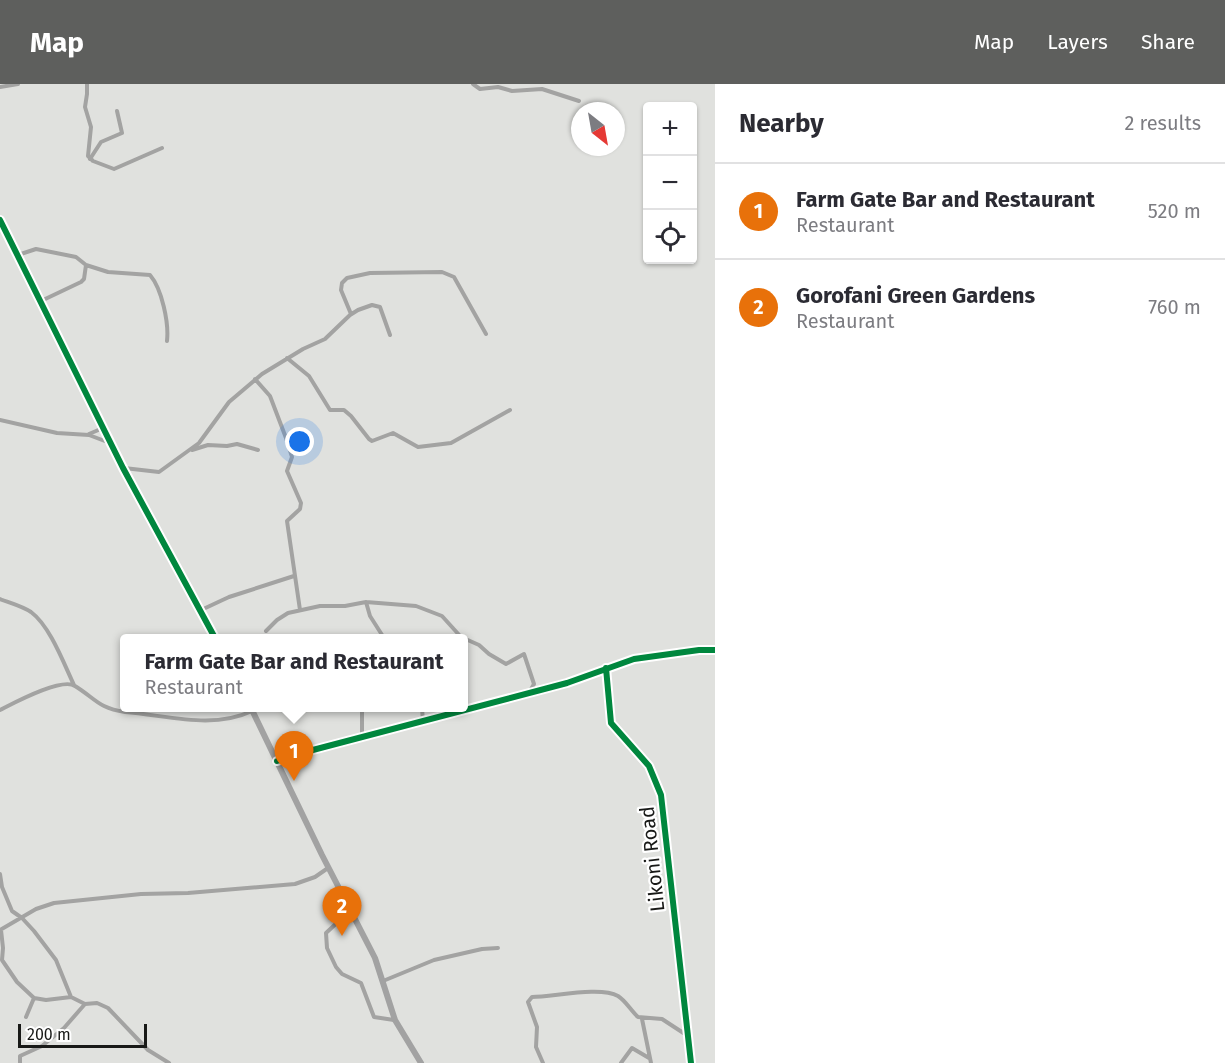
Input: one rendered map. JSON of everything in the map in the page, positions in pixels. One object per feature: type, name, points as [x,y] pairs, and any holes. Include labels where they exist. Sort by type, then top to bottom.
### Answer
[{"type":"street","points":[[0,87],[18,84]]},
{"type":"street","points":[[87,84],[85,107],[91,127],[88,151],[90,159],[114,169],[162,147]]},
{"type":"street","points":[[473,84],[480,89],[498,87],[512,91],[546,90],[579,101]]},
{"type":"street","points":[[90,159],[101,142],[122,133],[117,111]]},
{"type":"street","points":[[0,220],[102,428],[212,634]]},
{"type":"street","points":[[17,255],[36,249],[76,257],[86,265],[108,272],[152,277],[166,312],[167,341]]},
{"type":"street","points":[[41,302],[81,282],[84,279],[86,265]]},
{"type":"street","points":[[351,314],[341,290],[342,283],[347,278],[369,273],[442,272],[454,278],[486,334]]},
{"type":"street","points":[[123,468],[159,472],[190,451],[209,431],[219,413],[255,379],[287,358],[328,337],[351,314],[366,306],[376,305],[384,313],[390,335]]},
{"type":"street","points":[[287,358],[309,376],[330,410],[344,410],[372,441],[393,433],[418,447],[451,443],[510,410]]},
{"type":"street","points":[[255,379],[270,396],[286,438],[292,457],[287,471],[301,503],[300,509],[286,521],[300,610]]},
{"type":"street","points":[[0,421],[57,434],[89,435],[111,443]]},
{"type":"street","points":[[89,435],[102,428]]},
{"type":"street","points":[[190,451],[208,445],[237,444],[258,450]]},
{"type":"street","points":[[200,611],[229,597],[294,576]]},
{"type":"street","points":[[0,599],[26,609],[37,618],[54,642],[74,685],[97,704],[120,711]]},
{"type":"street","points":[[366,602],[370,616],[381,634]]},
{"type":"street","points":[[266,631],[283,617],[300,610],[366,602],[416,606],[438,614],[458,634]]},
{"type":"street","points":[[468,640],[506,664],[524,654],[534,684],[530,691]]},
{"type":"street","points":[[468,709],[567,682],[634,659],[715,650]]},
{"type":"street","name":"Likoni Road","points":[[606,668],[611,723],[649,766],[661,795],[691,1063]]},
{"type":"street","points":[[0,710],[57,685],[74,685]]},
{"type":"street","points":[[125,712],[200,720],[230,718],[247,712]]},
{"type":"street","points":[[253,712],[375,958],[395,1020],[421,1063]]},
{"type":"street","points":[[357,739],[362,735],[362,712]]},
{"type":"street","points":[[422,712],[423,722]]},
{"type":"street","points":[[277,761],[458,712]]},
{"type":"street","points":[[168,1063],[148,1050],[108,1008],[98,1003],[85,1004],[71,997],[46,1000],[34,998],[17,982],[2,960],[1,930],[45,905],[54,903],[141,894],[296,884],[315,877],[329,868]]},
{"type":"street","points":[[0,874],[2,887],[12,911],[10,924]]},
{"type":"street","points":[[349,905],[341,919],[326,933],[329,953],[339,972],[361,983],[374,1017],[395,1020]]},
{"type":"street","points":[[12,911],[22,918],[56,960],[71,997]]},
{"type":"street","points":[[383,981],[435,960],[482,949],[498,948]]},
{"type":"street","points":[[543,1063],[536,1047],[537,1027],[528,1002],[529,998],[569,993],[610,994],[617,996],[642,1019],[662,1019],[688,1036]]},
{"type":"street","points":[[26,1017],[34,998]]},
{"type":"street","points":[[20,1063],[20,1056],[42,1046],[64,1028],[85,1004]]},
{"type":"street","points":[[642,1019],[650,1061]]},
{"type":"street","points":[[621,1063],[633,1048],[650,1061]]},
{"type":"cycle path","points":[[0,220],[123,468],[213,634]]},
{"type":"cycle path","points":[[468,709],[567,683],[634,659],[715,650]]},
{"type":"cycle path","points":[[606,668],[611,723],[649,766],[661,795],[691,1063]]},
{"type":"cycle path","points":[[277,761],[457,712]]},
{"type":"place","name":"Farm Gate Bar and Restaurant","points":[[294,781]]},
{"type":"place","name":"Gorofani Green Gardens","points":[[342,936]]}]
